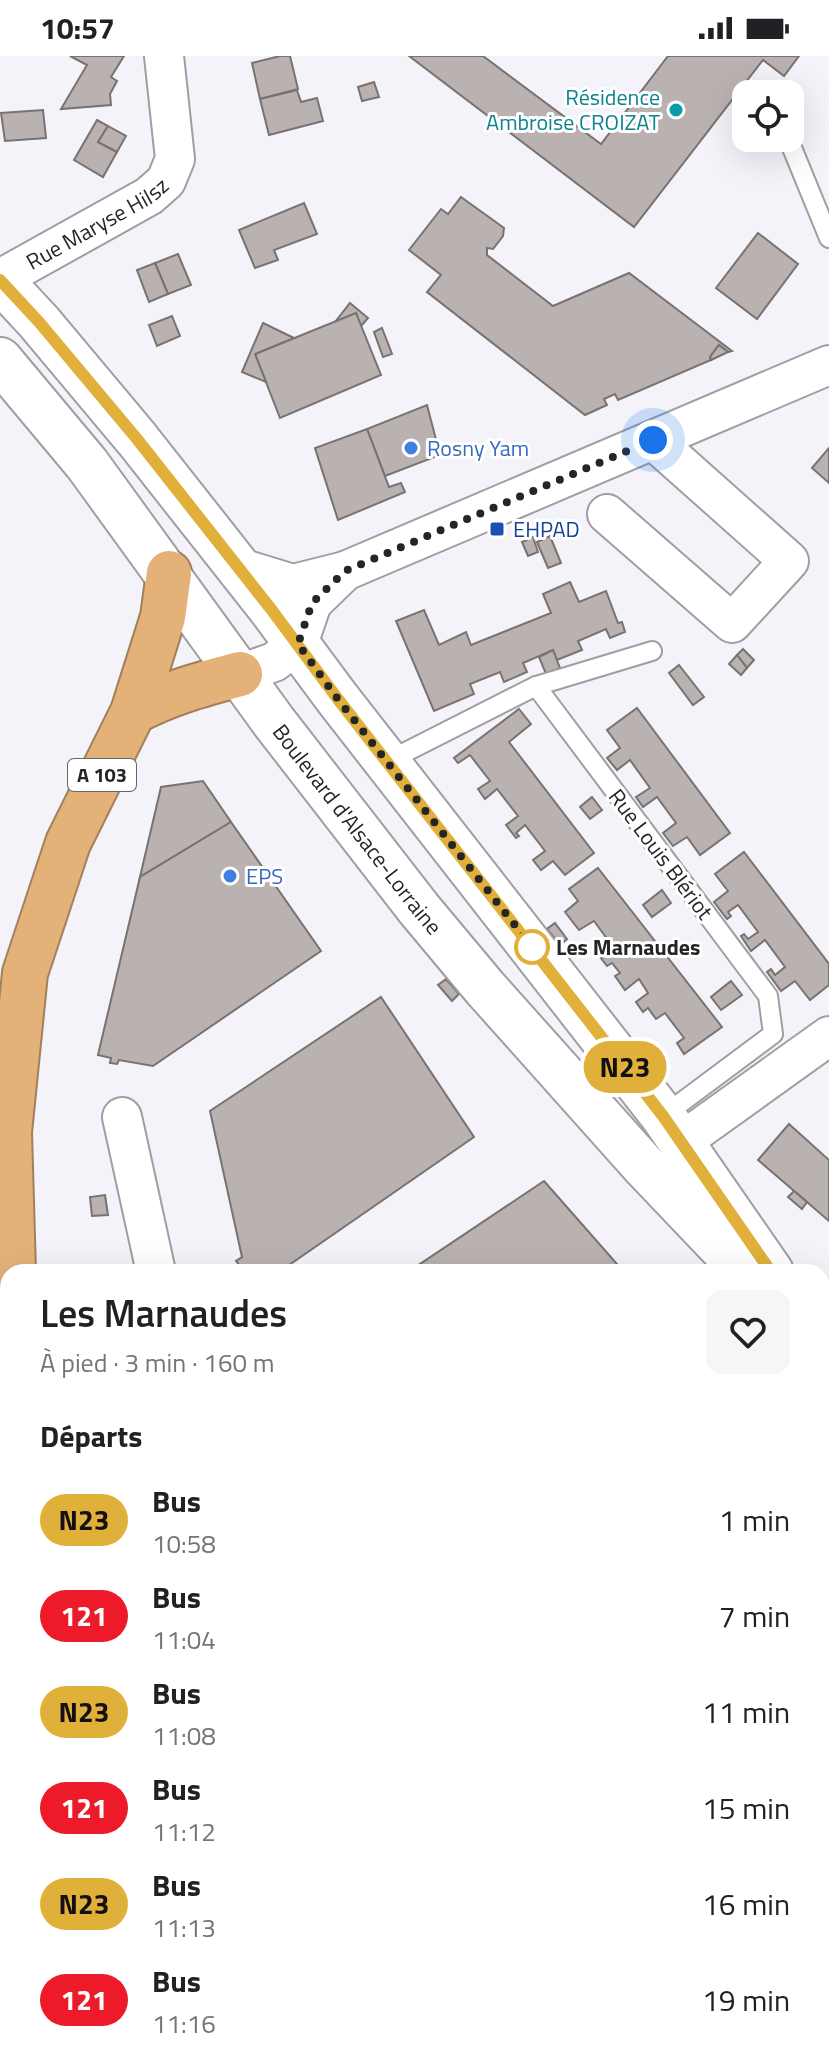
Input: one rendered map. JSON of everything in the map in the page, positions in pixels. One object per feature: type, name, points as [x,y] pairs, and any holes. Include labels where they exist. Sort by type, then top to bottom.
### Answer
[{"type":"highway","name":"A 103","points":[[13,1264],[9,1132],[25,973],[68,843],[133,712],[163,617],[169,573]]},
{"type":"highway","points":[[133,712],[163,695],[240,674]]},
{"type":"main road","points":[[0,279],[137,439],[298,644],[325,683],[672,1129],[765,1264]]},
{"type":"main road","name":"Boulevard d'Alsace-Lorraine","points":[[0,360],[87,464],[284,735],[419,909],[644,1166],[738,1264]]},
{"type":"main road","points":[[137,439],[171,521],[169,573]]},
{"type":"street","name":"Rue Maryse Hilsz","points":[[0,279],[149,196],[166,181],[175,159],[164,56]]},
{"type":"street","points":[[237,567],[293,584],[345,571],[829,365]]},
{"type":"street","points":[[607,514],[732,623],[789,561],[653,440]]},
{"type":"street","points":[[240,674],[274,662],[298,644],[312,603],[345,571]]},
{"type":"street","points":[[672,1129],[829,1036]]},
{"type":"street","points":[[122,1117],[154,1264]]},
{"type":"lane","points":[[794,152],[829,238]]},
{"type":"lane","points":[[388,761],[536,686],[652,651]]},
{"type":"lane","name":"Rue Louis Blériot","points":[[536,686],[768,996],[773,1034],[672,1129]]},
{"type":"building","points":[[70,56],[124,56],[111,77],[117,81],[110,94],[111,105],[61,109],[87,65]]},
{"type":"building","points":[[290,56],[298,89],[260,99],[252,63]]},
{"type":"building","name":"Résidence Ambroise CROIZAT","points":[[409,56],[483,56],[601,144],[668,56],[799,56],[784,76],[763,60],[748,80],[732,80],[732,100],[634,227]]},
{"type":"building","points":[[374,82],[379,97],[362,101],[358,87]]},
{"type":"building","points":[[297,90],[301,102],[317,98],[323,121],[269,135],[260,99]]},
{"type":"building","points":[[43,110],[46,138],[5,141],[1,113]]},
{"type":"building","points":[[97,120],[108,126],[98,142],[117,152],[103,177],[74,160]]},
{"type":"building","points":[[108,126],[126,136],[117,152],[98,142]]},
{"type":"building","points":[[461,197],[504,228],[503,236],[493,249],[487,248],[487,255],[553,306],[629,273],[732,351],[728,352],[719,345],[711,360],[618,400],[615,394],[604,399],[607,405],[585,415],[427,292],[441,275],[409,250],[441,209],[448,214]]},
{"type":"building","points":[[304,203],[317,234],[274,250],[278,260],[255,268],[239,230]]},
{"type":"building","points":[[758,233],[798,264],[757,319],[716,288]]},
{"type":"building","points":[[178,254],[191,285],[168,294],[155,263]]},
{"type":"building","points":[[155,263],[168,294],[149,302],[137,270]]},
{"type":"building","points":[[350,303],[368,318],[361,326],[356,313],[335,322]]},
{"type":"building","points":[[356,313],[381,375],[280,418],[255,354]]},
{"type":"building","points":[[172,316],[180,336],[157,346],[149,325]]},
{"type":"building","points":[[263,323],[294,338],[255,354],[266,382],[242,372]]},
{"type":"building","points":[[382,328],[392,354],[383,357],[374,332]]},
{"type":"building","points":[[719,345],[728,352],[711,360],[710,357]]},
{"type":"building","points":[[427,405],[440,455],[385,476],[367,429]]},
{"type":"building","points":[[367,429],[389,487],[401,483],[405,492],[338,520],[315,448]]},
{"type":"building","points":[[829,448],[829,483],[812,468]]},
{"type":"building","points":[[550,536],[561,563],[548,568],[537,542]]},
{"type":"building","points":[[533,537],[538,552],[528,556],[522,542]]},
{"type":"building","points":[[570,582],[579,602],[606,591],[618,623],[622,622],[625,632],[610,638],[606,629],[578,641],[582,650],[557,660],[553,650],[523,663],[527,672],[504,682],[500,672],[470,684],[474,694],[434,711],[396,621],[424,610],[439,645],[466,632],[471,645],[551,613],[543,594]]},
{"type":"building","points":[[743,649],[754,660],[747,668],[737,655]]},
{"type":"building","points":[[553,650],[560,668],[546,674],[539,657]]},
{"type":"building","points":[[737,655],[747,668],[741,675],[729,664]]},
{"type":"building","points":[[679,665],[704,697],[693,705],[669,673]]},
{"type":"building","points":[[637,708],[730,833],[700,855],[687,837],[673,846],[663,833],[676,823],[657,797],[643,807],[636,797],[650,788],[630,760],[617,770],[607,758],[620,748],[607,730]]},
{"type":"building","points":[[519,709],[531,724],[509,742],[594,853],[565,875],[553,861],[541,870],[533,860],[545,851],[525,825],[516,833],[519,836],[516,838],[506,825],[518,816],[497,789],[485,799],[478,789],[490,781],[470,755],[458,763],[454,758]]},
{"type":"building","points":[[203,781],[231,822],[140,877],[161,787]]},
{"type":"building","points":[[592,797],[602,810],[590,819],[580,807]]},
{"type":"building","points":[[231,822],[321,951],[153,1066],[119,1060],[117,1064],[110,1063],[111,1058],[98,1055],[140,877]]},
{"type":"building","points":[[744,852],[829,964],[829,985],[810,1000],[795,981],[781,991],[767,972],[771,969],[775,975],[785,967],[765,940],[751,951],[741,936],[744,934],[748,939],[758,932],[738,905],[728,912],[731,916],[727,919],[714,902],[728,891],[715,874]]},
{"type":"building","points":[[598,868],[722,1027],[684,1054],[677,1043],[684,1038],[665,1013],[656,1019],[648,1008],[643,1012],[636,1002],[648,993],[639,979],[625,990],[615,976],[620,973],[612,963],[607,966],[601,958],[613,947],[594,921],[579,930],[565,912],[578,901],[569,889]]},
{"type":"building","points":[[662,890],[671,903],[652,917],[643,905]]},
{"type":"building","points":[[555,923],[567,939],[560,945],[547,929]]},
{"type":"building","points":[[446,979],[459,994],[452,1001],[438,985]]},
{"type":"building","points":[[731,981],[742,995],[721,1010],[711,997]]},
{"type":"building","points":[[381,997],[474,1137],[291,1264],[238,1264],[236,1261],[242,1257],[210,1111]]},
{"type":"building","points":[[789,1124],[829,1160],[829,1221],[758,1160]]},
{"type":"building","points":[[544,1181],[617,1264],[420,1264]]},
{"type":"building","points":[[794,1191],[807,1202],[802,1209],[788,1197]]},
{"type":"building","points":[[105,1195],[108,1215],[92,1216],[90,1197]]},
{"type":"bus line","name":"N23","points":[[0,280],[137,439],[271,609],[325,683],[663,1116],[765,1264]]},
{"type":"place","name":"Résidence Ambroise CROIZAT","points":[[676,110]]},
{"type":"place","name":"Rosny Yam","points":[[411,448]]},
{"type":"place","name":"EHPAD","points":[[497,529]]},
{"type":"place","name":"EPS","points":[[230,876]]},
{"type":"place","name":"Les Marnaudes","points":[[532,947]]},
{"type":"route","points":[[532,947],[325,683],[298,644],[312,603],[345,571],[653,440]]}]
